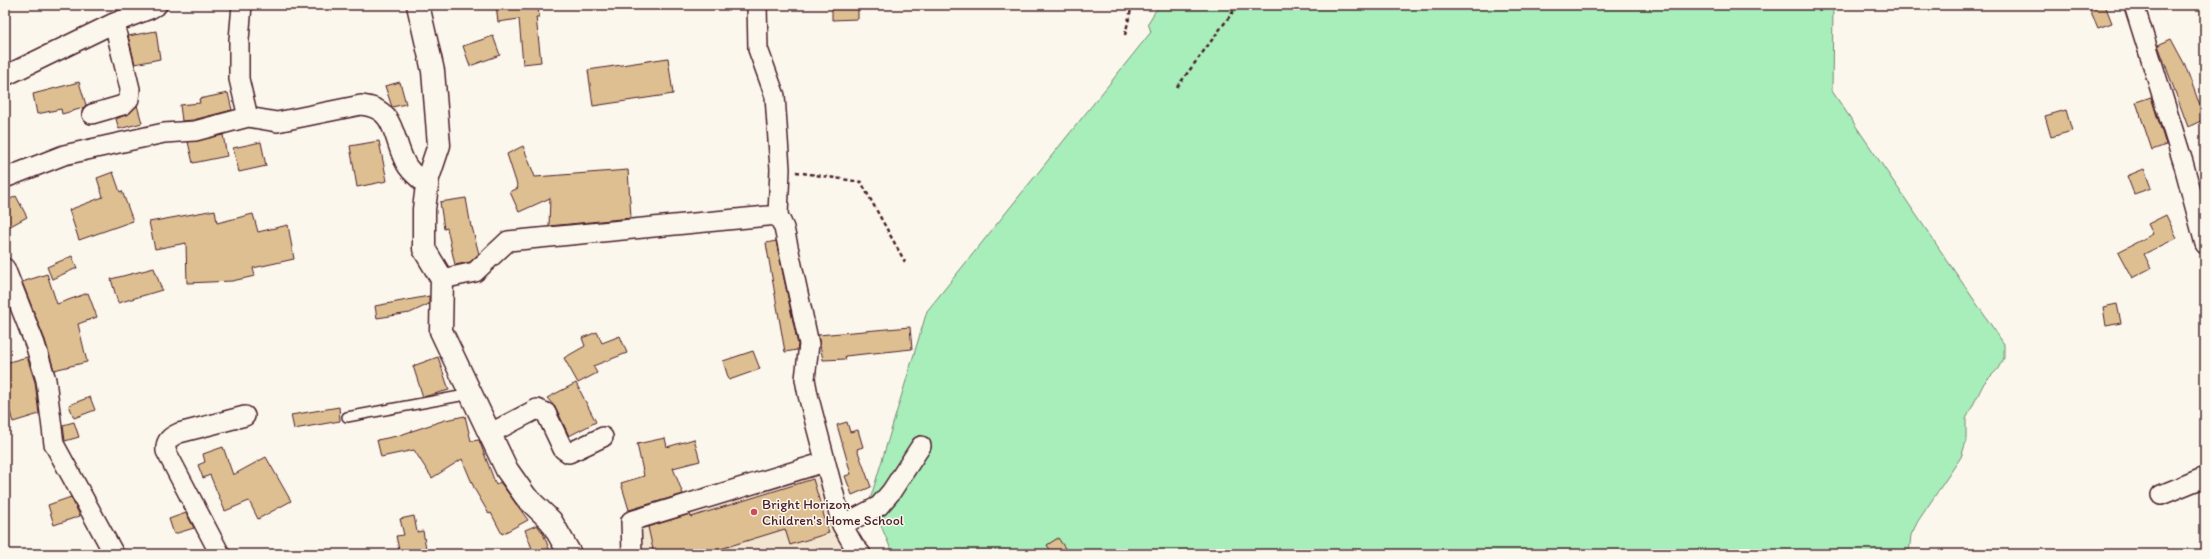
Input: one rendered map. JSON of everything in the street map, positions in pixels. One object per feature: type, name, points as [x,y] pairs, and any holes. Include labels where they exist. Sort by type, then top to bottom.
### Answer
[{"type":"street","points":[[5,76],[114,23],[150,10],[157,5]]},
{"type":"street","points":[[242,5],[239,40],[239,79],[248,117]]},
{"type":"street","points":[[418,5],[433,71],[439,145],[428,182],[424,209],[424,249],[442,279],[442,331],[507,470],[526,497],[551,521],[570,554]]},
{"type":"street","points":[[757,5],[758,49],[775,96],[780,169],[778,215],[784,228],[809,344],[805,379],[842,525],[854,546],[861,554]]},
{"type":"street","points":[[2134,5],[2183,162],[2205,244]]},
{"type":"street","points":[[92,114],[124,105],[129,99],[130,89],[114,23]]},
{"type":"street","points":[[5,178],[64,155],[164,133],[195,131],[248,117],[277,122],[361,105],[372,106],[386,115],[396,133],[406,164],[428,182]]},
{"type":"street","points":[[442,279],[475,272],[508,241],[778,215]]},
{"type":"street","points":[[5,268],[35,344],[46,380],[54,444],[114,554]]},
{"type":"street","points":[[489,434],[537,409],[546,413],[563,449],[568,453],[603,438]]},
{"type":"street","points":[[220,554],[166,451],[165,446],[172,436],[179,433],[245,416]]},
{"type":"street","points":[[842,525],[879,506],[891,492],[920,446]]},
{"type":"street","points":[[632,554],[631,521],[825,462]]},
{"type":"street","points":[[2161,495],[2205,477]]},
{"type":"lane","points":[[347,417],[471,394]]},
{"type":"path","points":[[1125,34],[1132,5]]},
{"type":"path","points":[[1177,87],[1238,5]]},
{"type":"path","points":[[780,169],[861,182],[905,262]]},
{"type":"shaded area","name":"Bright Horizon Children's Home School","points":[[822,465],[849,554],[637,554],[633,524]]},
{"type":"green space","points":[[1165,5],[1833,5],[1832,91],[2004,344],[2004,358],[1997,370],[1984,383],[1966,419],[1966,442],[1961,457],[1918,521],[1911,535],[1909,554],[893,554],[870,500],[927,311],[1151,32],[1148,23],[1156,10]]},
{"type":"building","points":[[496,5],[538,5],[539,17],[536,17],[541,62],[523,64],[519,19],[498,22]]},
{"type":"building","points":[[832,5],[858,5],[858,19],[832,20]]},
{"type":"building","points":[[2088,5],[2105,5],[2112,23],[2098,28]]},
{"type":"building","points":[[156,31],[160,59],[135,64],[128,36]]},
{"type":"building","points":[[493,36],[500,55],[470,66],[463,46]]},
{"type":"building","points":[[2171,39],[2185,65],[2205,119],[2188,127],[2158,45]]},
{"type":"building","points":[[668,58],[673,94],[593,106],[588,70]]},
{"type":"building","points":[[79,82],[86,105],[83,108],[62,114],[61,109],[37,114],[33,94]]},
{"type":"building","points":[[400,82],[406,104],[392,107],[385,86]]},
{"type":"building","points":[[228,93],[232,110],[193,120],[182,121],[180,105],[200,103],[199,99]]},
{"type":"building","points":[[2151,97],[2166,145],[2152,150],[2136,102]]},
{"type":"building","points":[[137,105],[142,123],[119,129],[116,119],[130,113]]},
{"type":"building","points":[[2066,110],[2072,131],[2051,137],[2045,116]]},
{"type":"building","points":[[223,135],[227,156],[193,163],[188,142]]},
{"type":"building","points":[[379,141],[387,181],[357,187],[350,146]]},
{"type":"building","points":[[261,142],[266,166],[239,172],[233,148]]},
{"type":"building","points":[[523,146],[535,177],[628,170],[631,218],[549,226],[550,198],[519,212],[510,192],[518,188],[507,154]]},
{"type":"building","points":[[2144,169],[2151,188],[2134,194],[2127,176]]},
{"type":"building","points":[[113,172],[133,221],[79,240],[69,210],[103,197],[97,178]]},
{"type":"building","points":[[16,196],[27,217],[5,229],[5,202]]},
{"type":"building","points":[[466,198],[471,227],[479,254],[470,262],[455,265],[447,228],[444,229],[440,202]]},
{"type":"building","points":[[215,210],[217,223],[253,214],[258,232],[288,225],[294,259],[253,268],[255,276],[232,281],[187,283],[186,243],[155,249],[149,222]]},
{"type":"building","points":[[2166,215],[2177,238],[2144,254],[2151,268],[2132,278],[2118,252],[2153,234],[2148,224]]},
{"type":"building","points":[[776,241],[798,345],[797,350],[785,352],[766,243]]},
{"type":"building","points":[[72,256],[77,268],[52,279],[47,267]]},
{"type":"building","points":[[154,268],[162,290],[118,303],[111,279]]},
{"type":"building","points":[[47,274],[57,304],[88,293],[97,317],[78,324],[87,362],[54,370],[45,340],[22,282]]},
{"type":"building","points":[[429,296],[429,304],[410,313],[377,318],[375,306]]},
{"type":"building","points":[[2117,304],[2121,323],[2106,326],[2103,307]]},
{"type":"building","points":[[910,327],[912,349],[845,356],[846,359],[823,360],[818,335]]},
{"type":"building","points":[[597,332],[602,343],[620,336],[627,353],[593,366],[597,373],[578,383],[564,358],[585,346],[582,338]]},
{"type":"building","points":[[753,351],[760,369],[729,380],[723,361]]},
{"type":"building","points":[[27,357],[35,382],[39,414],[13,422],[5,396],[5,363]]},
{"type":"building","points":[[438,357],[449,390],[423,397],[413,366]]},
{"type":"building","points":[[576,383],[596,422],[569,436],[556,408],[547,398]]},
{"type":"building","points":[[90,397],[95,410],[74,418],[69,405]]},
{"type":"building","points":[[339,407],[340,421],[294,429],[291,415]]},
{"type":"building","points":[[465,416],[471,441],[479,440],[496,485],[500,482],[528,520],[502,534],[491,513],[489,514],[475,490],[462,459],[432,478],[414,450],[381,457],[377,440],[397,436],[445,420]]},
{"type":"building","points":[[74,422],[79,437],[65,441],[63,425]]},
{"type":"building","points":[[847,422],[850,432],[858,430],[863,447],[857,449],[871,487],[852,495],[845,476],[851,474],[837,425]]},
{"type":"building","points":[[665,438],[667,447],[694,439],[700,461],[673,468],[683,494],[629,510],[621,483],[644,476],[637,444]]},
{"type":"building","points":[[223,447],[233,475],[266,457],[291,501],[258,519],[249,501],[225,511],[210,475],[203,478],[198,465],[205,462],[203,454]]},
{"type":"building","points":[[813,479],[829,533],[790,545],[785,529],[717,550],[718,554],[654,554],[648,527],[690,514],[691,517]]},
{"type":"building","points":[[71,497],[80,516],[54,525],[48,505]]},
{"type":"building","points":[[186,513],[194,528],[174,534],[169,519]]},
{"type":"building","points":[[414,516],[417,532],[423,531],[427,554],[400,554],[396,536],[404,535],[400,519]]},
{"type":"building","points":[[537,525],[543,533],[551,554],[534,554],[525,530]]},
{"type":"building","points":[[1058,538],[1069,554],[1053,554],[1047,545]]},
{"type":"place","name":"Bright Horizon Children's Home School","points":[[754,512]]}]
